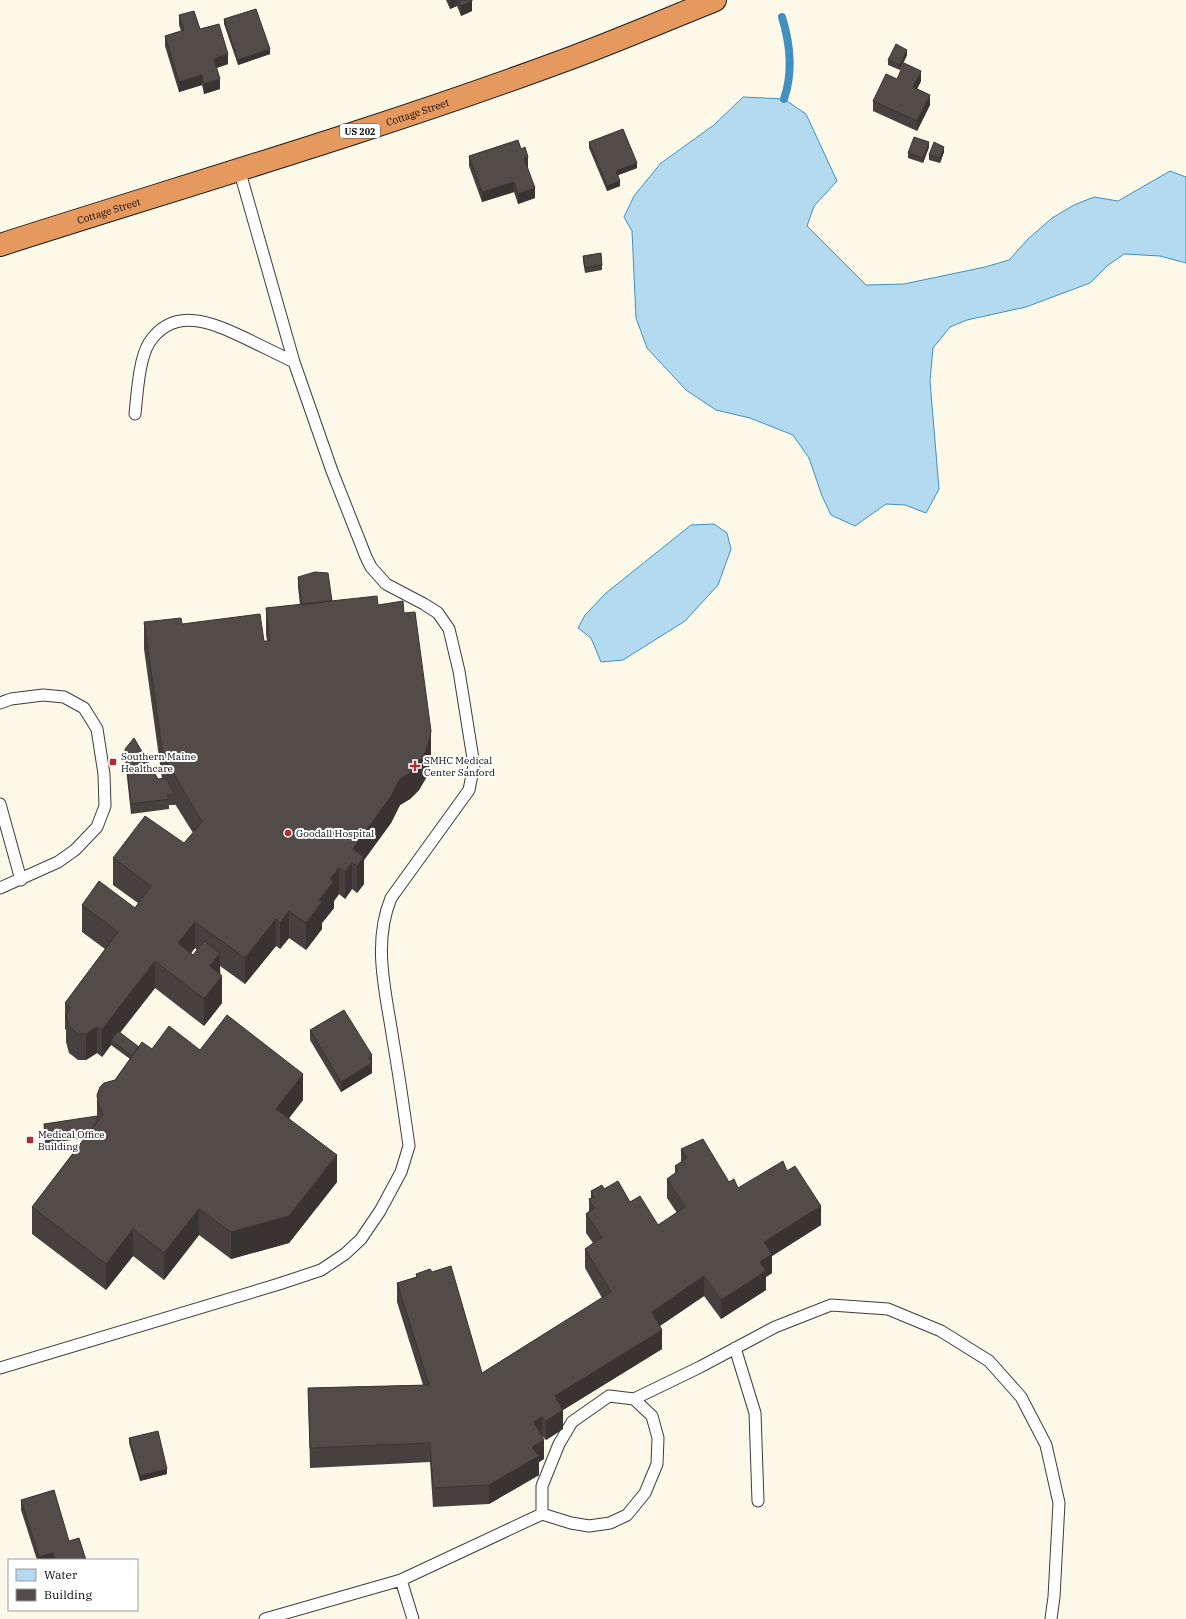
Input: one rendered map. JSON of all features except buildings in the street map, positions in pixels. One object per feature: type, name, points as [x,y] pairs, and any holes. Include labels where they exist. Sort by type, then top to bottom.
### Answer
[{"type":"highway","name":"Cottage Street","points":[[0,245],[299,151],[408,115],[602,46],[715,0]]},
{"type":"lane","points":[[0,1368],[321,1270],[345,1254],[361,1239],[380,1211],[401,1172],[409,1146],[381,965],[383,928],[386,910],[391,898],[469,790],[474,765],[459,671],[449,629],[438,613],[386,584],[371,568],[334,477],[294,362],[239,169]]},
{"type":"lane","points":[[135,414],[139,380],[144,356],[149,343],[160,330],[181,320],[206,322],[294,362]]},
{"type":"lane","points":[[0,703],[11,699],[43,695],[64,697],[84,708],[97,729],[104,774],[105,806],[98,827],[75,850],[58,862],[21,880],[0,888]]},
{"type":"lane","points":[[0,804],[21,880]]},
{"type":"lane","points":[[542,1514],[542,1486],[558,1444],[572,1422],[609,1396],[634,1399],[700,1367],[775,1327],[832,1305],[888,1308],[941,1332],[989,1361],[1021,1397],[1046,1445],[1059,1503],[1054,1597],[1051,1619]]},
{"type":"lane","points":[[735,1348],[756,1413],[758,1501]]},
{"type":"lane","points":[[265,1619],[402,1580],[542,1514],[571,1523],[589,1526],[610,1523],[627,1515],[645,1493],[657,1464],[658,1438],[652,1416],[634,1399]]},
{"type":"lane","points":[[402,1580],[413,1619]]},
{"type":"water","points":[[743,97],[784,99],[806,114],[837,181],[814,206],[807,226],[866,285],[904,284],[985,267],[1009,260],[1028,239],[1052,218],[1074,205],[1094,197],[1118,201],[1170,171],[1186,177],[1186,263],[1160,256],[1124,254],[1107,266],[1090,283],[1026,307],[967,320],[950,327],[933,348],[930,381],[939,489],[926,513],[905,505],[886,504],[855,526],[831,515],[822,496],[809,458],[793,435],[750,418],[716,410],[686,390],[647,348],[636,318],[632,231],[624,217],[634,196],[661,163],[714,125]]},
{"type":"water","points":[[714,524],[727,533],[731,549],[718,585],[685,621],[623,660],[601,662],[591,638],[578,628],[585,615],[606,593],[691,525]]},
{"type":"waterway","points":[[782,17],[789,48],[789,79],[784,99]]},
{"type":"place","name":"Southern Maine Healthcare","points":[[113,762]]},
{"type":"place","name":"SMHC Medical Center Sanford","points":[[415,766]]},
{"type":"place","name":"Goodall Hospital","points":[[288,833]]},
{"type":"place","name":"Medical Office Building","points":[[30,1140]]}]
